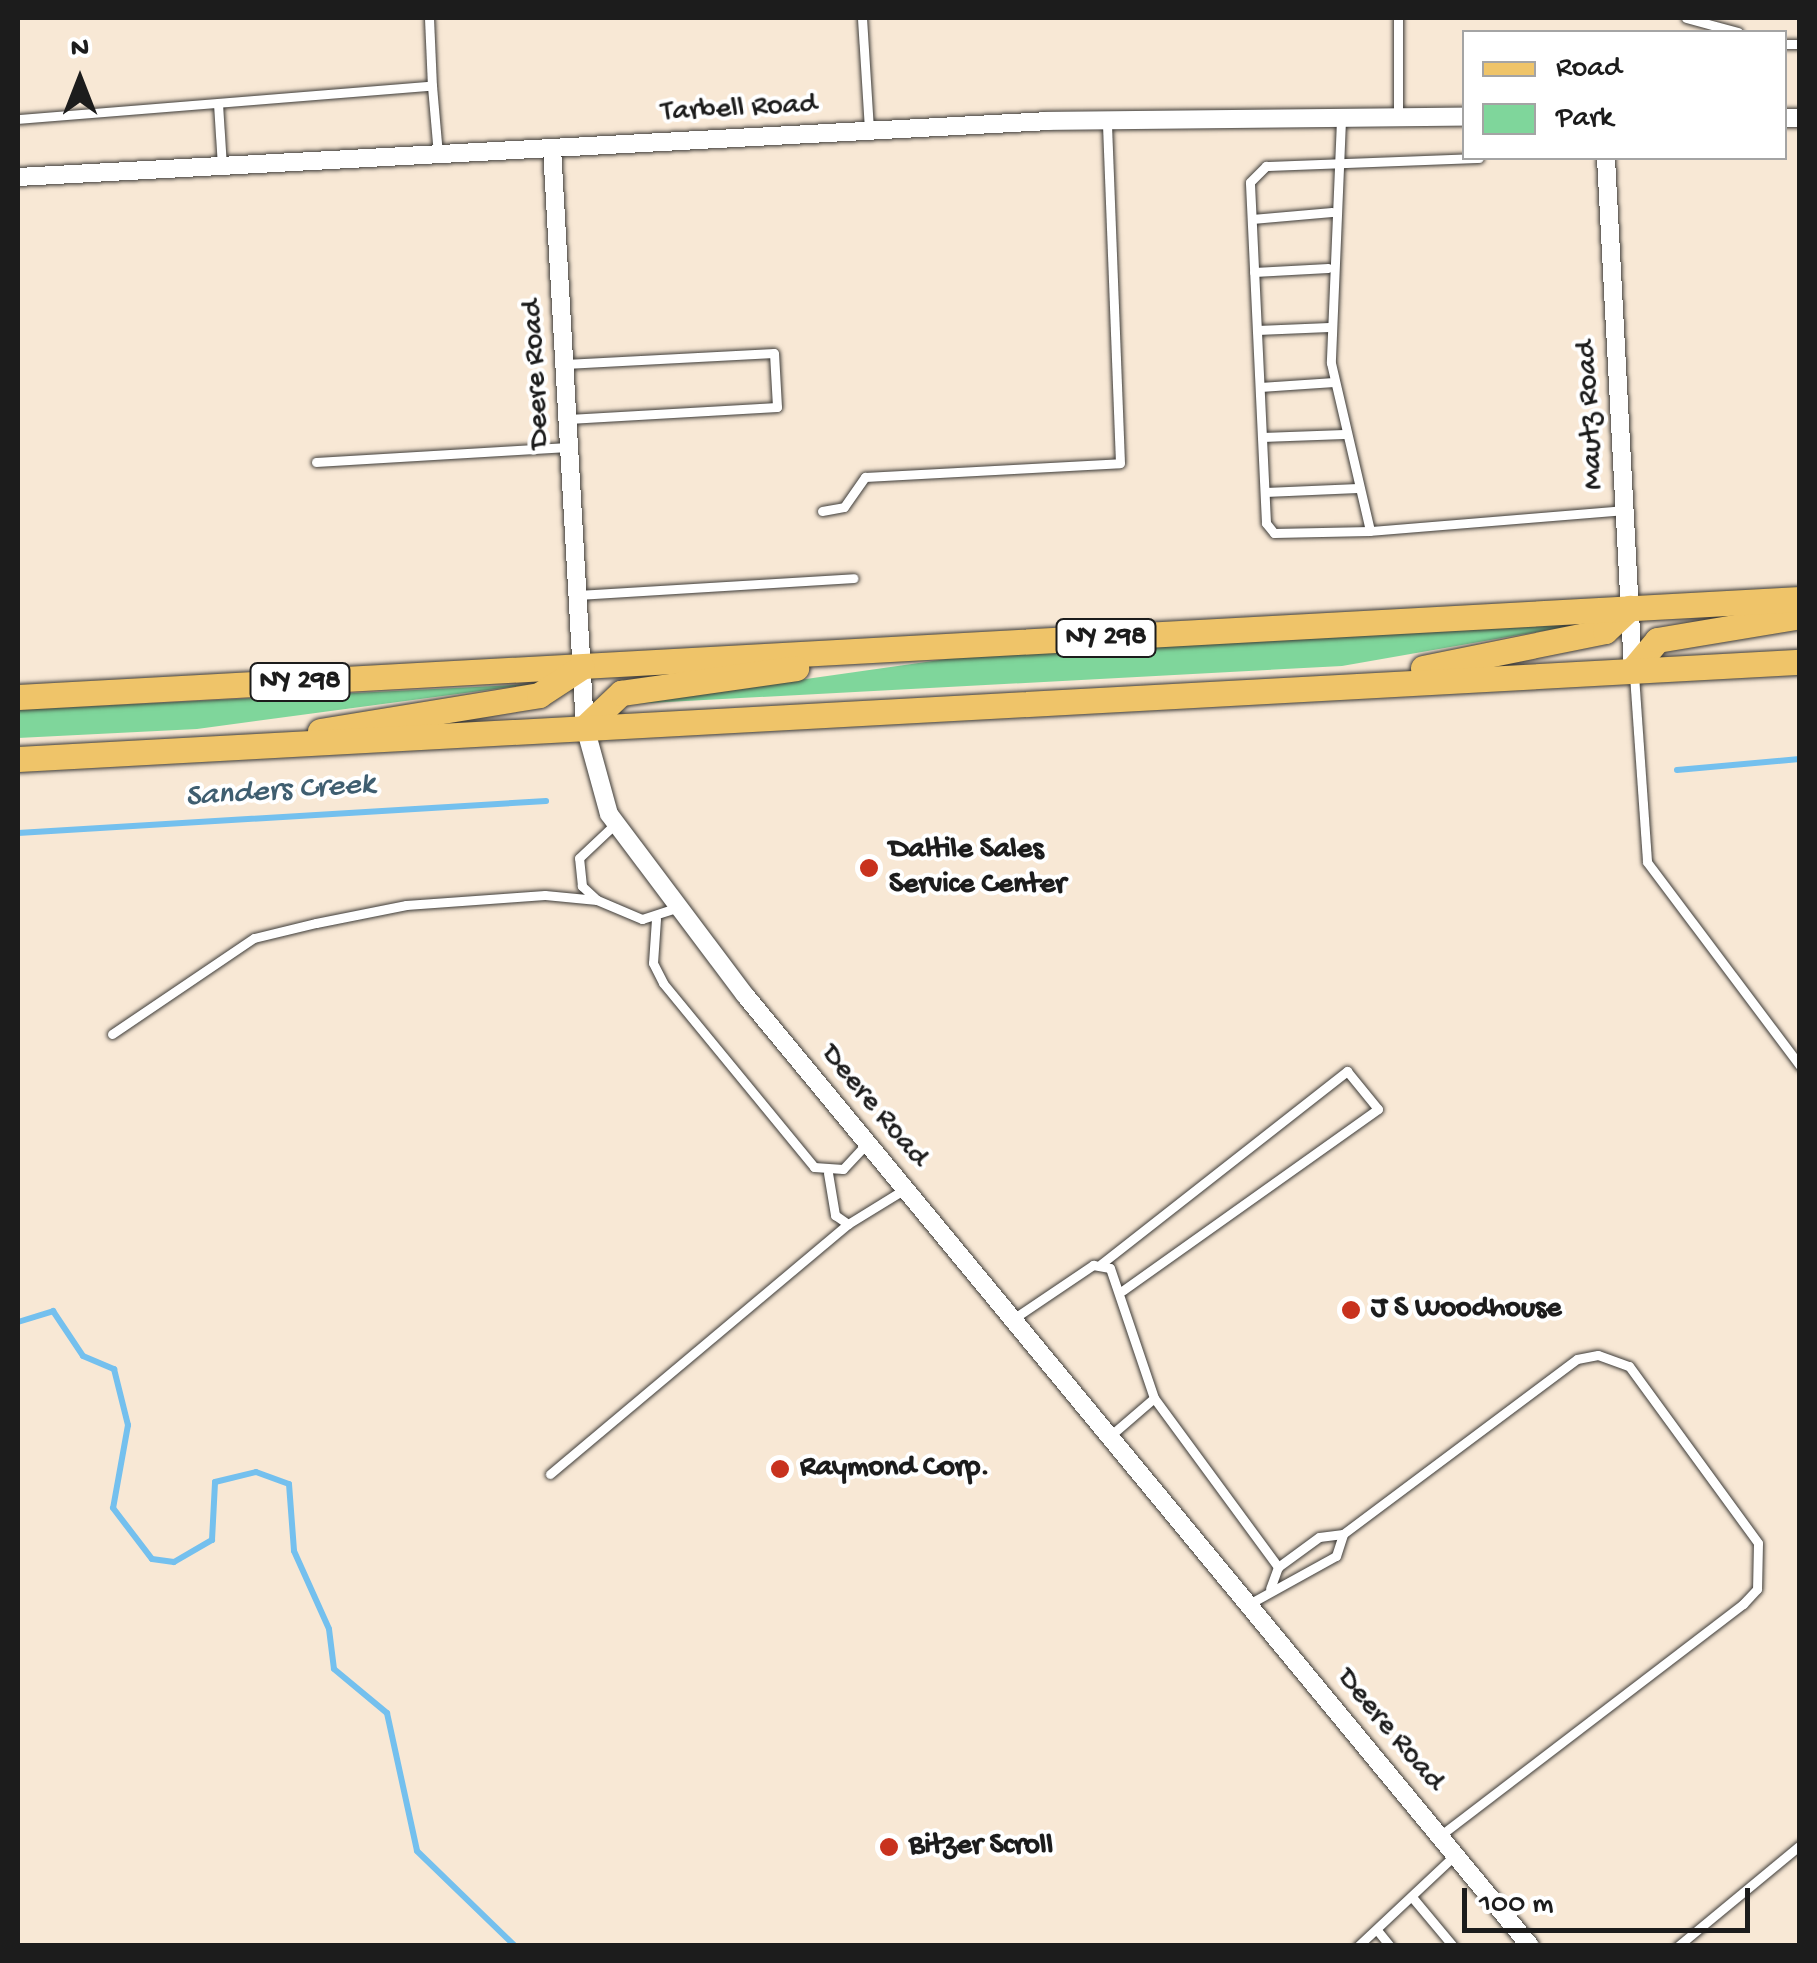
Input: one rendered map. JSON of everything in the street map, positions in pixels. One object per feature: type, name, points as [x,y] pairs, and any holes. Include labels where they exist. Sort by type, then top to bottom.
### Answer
[{"type":"main road","name":"NY 298","points":[[18,696],[1800,599]]},
{"type":"main road","points":[[1336,686],[1605,631],[1630,608]]},
{"type":"main road","points":[[1633,669],[1657,640],[1800,616]]},
{"type":"main road","points":[[585,728],[621,693],[900,649]]},
{"type":"main road","name":"NY 298","points":[[18,758],[1800,662]]},
{"type":"main road","points":[[253,746],[539,694],[582,667]]},
{"type":"street","name":"Tarbell Road","points":[[18,177],[1107,119],[1462,117]]},
{"type":"street","name":"Deere Road","points":[[552,148],[585,728],[615,824],[676,908],[905,1189],[1530,1946]]},
{"type":"street","name":"Mautz Road","points":[[1606,160],[1633,669]]},
{"type":"lane","points":[[429,18],[438,154]]},
{"type":"lane","points":[[862,18],[869,131]]},
{"type":"lane","points":[[1398,18],[1398,117]]},
{"type":"lane","points":[[1686,18],[1731,30]]},
{"type":"lane","points":[[18,119],[432,86]]},
{"type":"lane","points":[[218,104],[222,166]]},
{"type":"lane","points":[[1342,117],[1328,268],[1329,327],[1344,434],[1370,531]]},
{"type":"lane","points":[[822,511],[844,507],[865,477],[1120,463],[1107,119]]},
{"type":"lane","points":[[1462,159],[1254,170],[1252,219],[1265,492],[1274,533],[1370,531],[1624,510]]},
{"type":"lane","points":[[1252,219],[1332,212]]},
{"type":"lane","points":[[1254,272],[1328,268]]},
{"type":"lane","points":[[1257,330],[1329,327]]},
{"type":"lane","points":[[565,364],[774,353],[776,407],[568,418]]},
{"type":"lane","points":[[1260,386],[1334,382]]},
{"type":"lane","points":[[1262,437],[1344,434]]},
{"type":"lane","points":[[316,462],[569,447]]},
{"type":"lane","points":[[1265,492],[1358,488]]},
{"type":"lane","points":[[578,595],[853,578]]},
{"type":"lane","points":[[1633,669],[1647,862],[1800,1066]]},
{"type":"lane","points":[[597,900],[582,886],[579,858],[615,824]]},
{"type":"lane","points":[[112,1034],[254,938],[406,905],[597,900],[656,919],[676,908]]},
{"type":"lane","points":[[656,919],[653,963],[663,983],[828,1173],[835,1215],[848,1224]]},
{"type":"lane","points":[[1012,1318],[1101,1264],[1347,1070],[1378,1109],[1123,1290]]},
{"type":"lane","points":[[828,1173],[868,1143]]},
{"type":"lane","points":[[550,1474],[848,1224],[905,1189]]},
{"type":"lane","points":[[1101,1264],[1123,1290],[1154,1398],[1278,1568]]},
{"type":"lane","points":[[1270,1589],[1278,1568],[1319,1538],[1343,1534],[1578,1359],[1598,1355],[1630,1366],[1758,1543],[1756,1589],[1743,1604],[1440,1836]]},
{"type":"lane","points":[[1110,1436],[1154,1398]]},
{"type":"lane","points":[[1249,1604],[1270,1589],[1294,1586],[1336,1556],[1343,1534]]},
{"type":"lane","points":[[1678,1946],[1800,1844]]},
{"type":"lane","points":[[1358,1946],[1455,1855]]},
{"type":"lane","points":[[1412,1898],[1453,1946]]},
{"type":"lane","points":[[1377,1930],[1390,1946]]},
{"type":"green space","points":[[1582,624],[1342,666],[630,704],[954,658]]},
{"type":"green space","points":[[533,684],[197,729],[18,738],[18,710]]},
{"type":"waterway","name":"Sanders Creek","points":[[1677,770],[1800,759]]},
{"type":"waterway","name":"Sanders Creek","points":[[18,833],[546,801]]},
{"type":"waterway","points":[[18,1322],[53,1311],[83,1356],[114,1369],[128,1425],[113,1508],[152,1559],[174,1562],[212,1540],[215,1482],[256,1472],[289,1484],[294,1551],[329,1629],[334,1669],[387,1713],[417,1851],[515,1946]]},
{"type":"place","name":"Daltile Sales Service Center","points":[[869,868]]},
{"type":"place","name":"J S Woodhouse","points":[[1351,1310]]},
{"type":"place","name":"Raymond Corp.","points":[[780,1469]]},
{"type":"place","name":"Bitzer Scroll","points":[[889,1847]]}]
